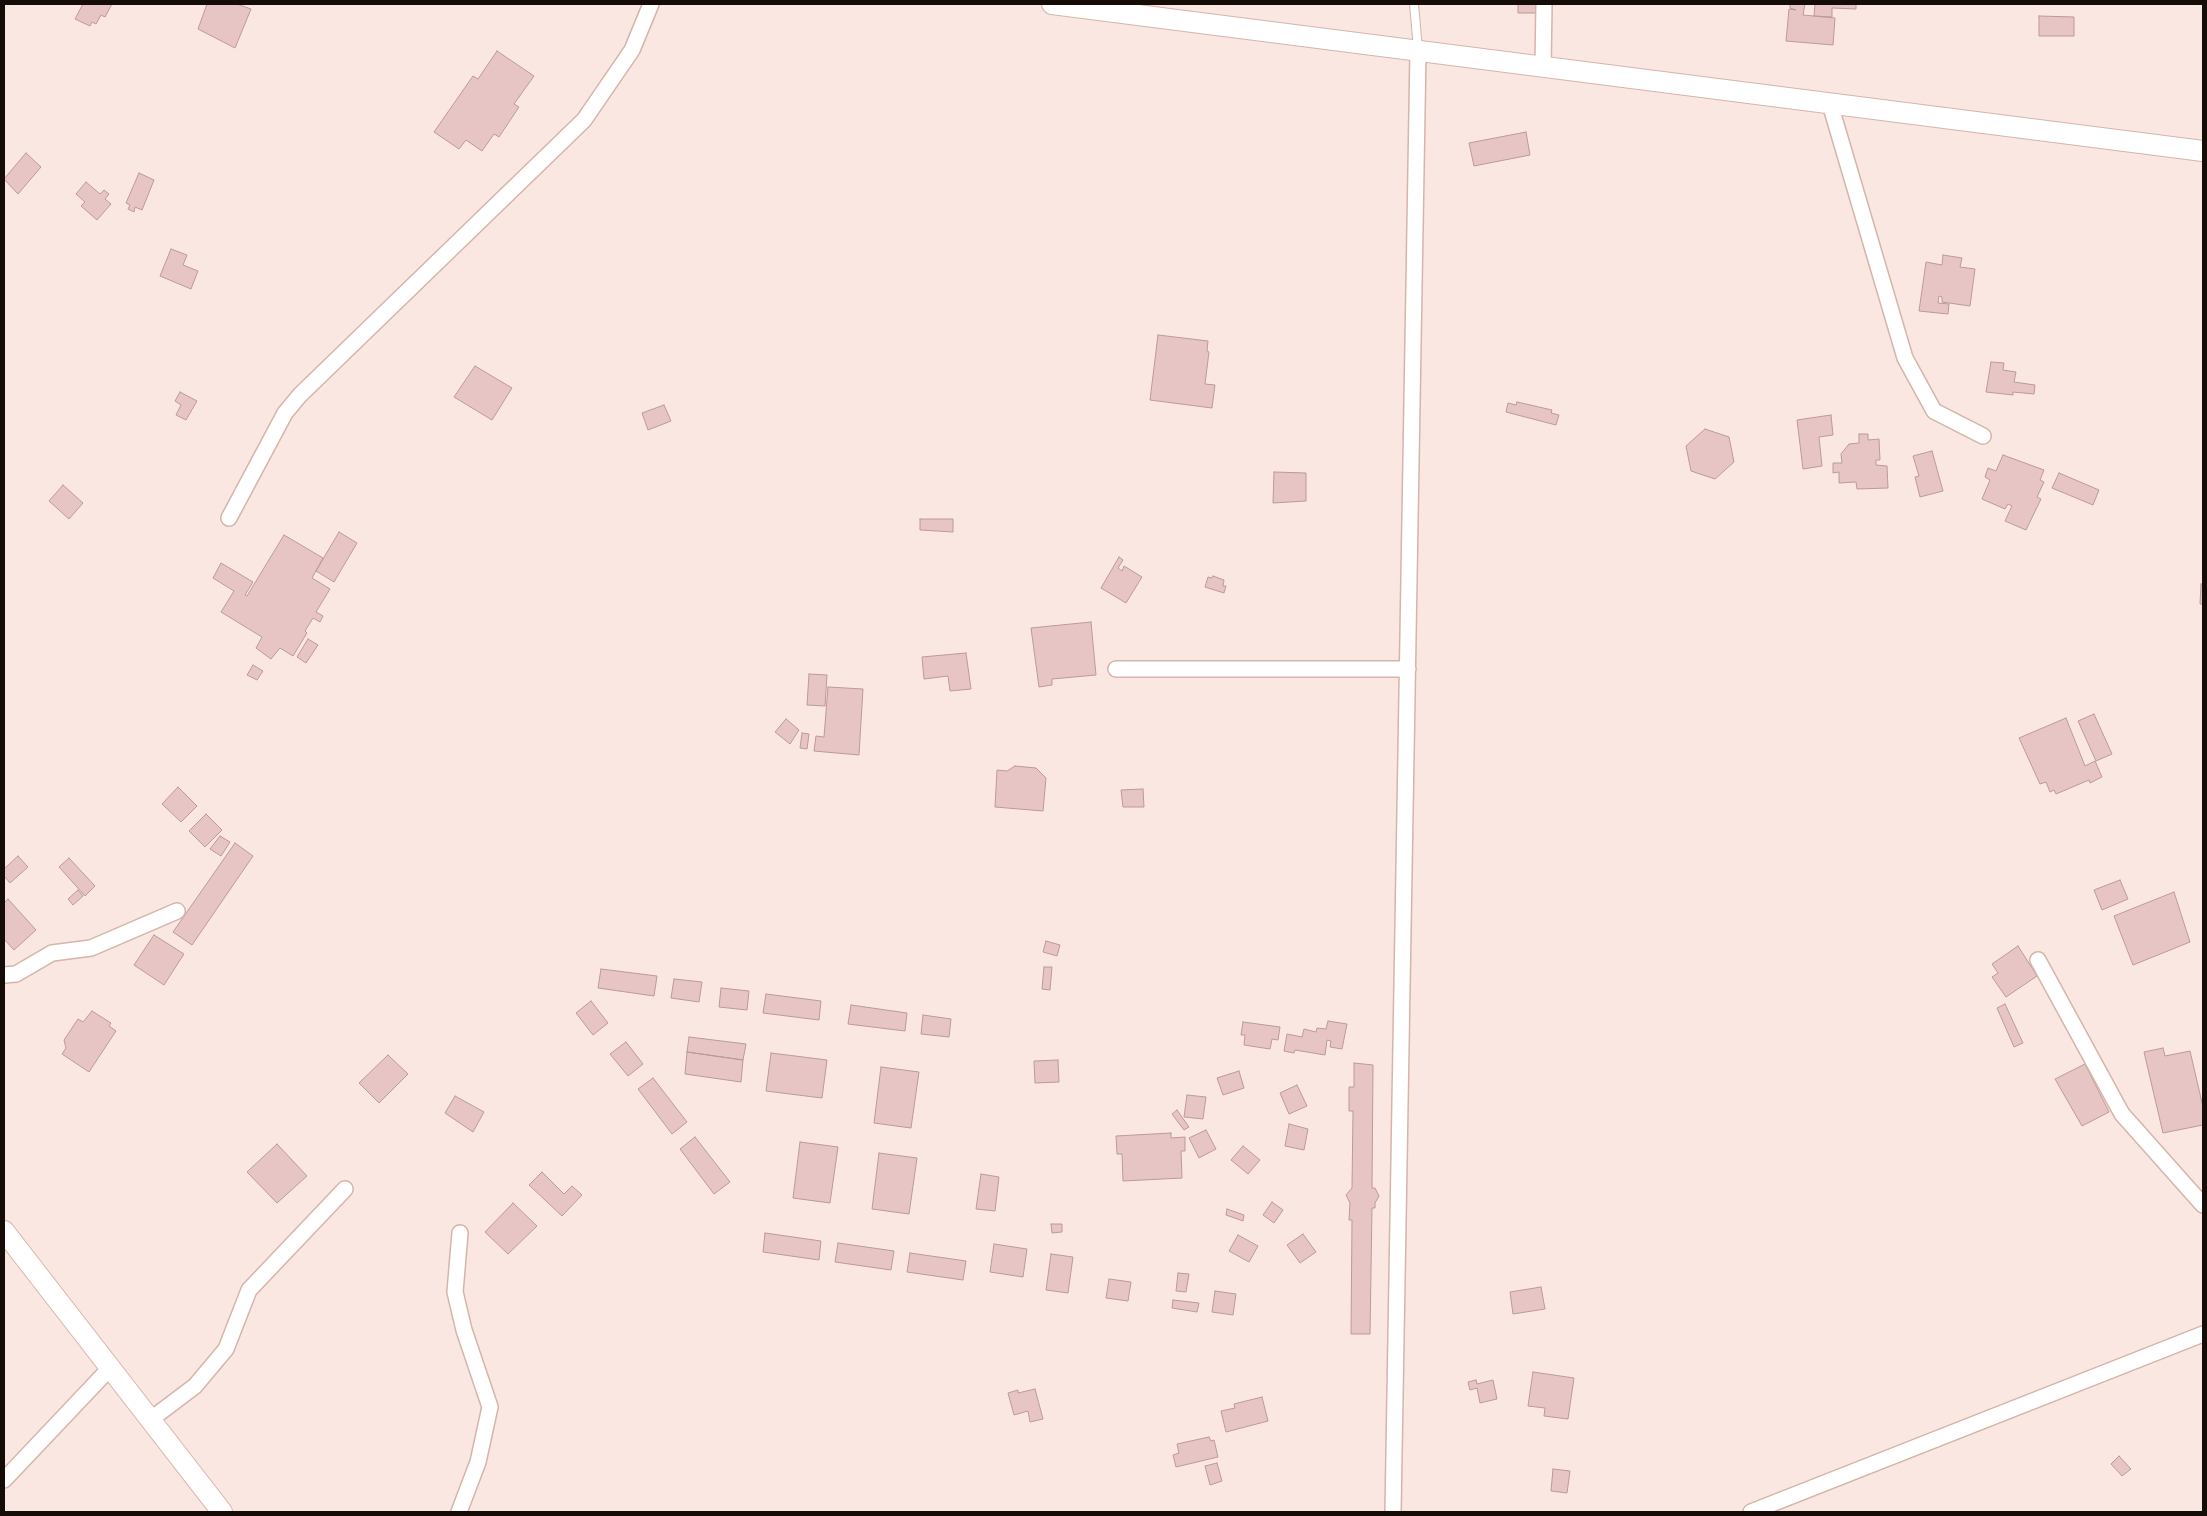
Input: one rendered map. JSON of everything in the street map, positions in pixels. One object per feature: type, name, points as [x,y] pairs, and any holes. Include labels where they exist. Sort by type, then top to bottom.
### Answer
[{"type":"street","points":[[229,518],[285,413],[300,395],[584,120],[632,50],[651,4]]},
{"type":"street","points":[[1052,4],[2203,152]]},
{"type":"street","points":[[1543,67],[1544,4]]},
{"type":"street","points":[[1393,1512],[1418,52]]},
{"type":"street","points":[[1830,104],[1905,358],[1934,412],[1983,436]]},
{"type":"street","points":[[1116,669],[1408,669]]},
{"type":"street","points":[[4,975],[16,974],[52,953],[91,948],[177,911]]},
{"type":"street","points":[[2038,960],[2122,1114],[2203,1205]]},
{"type":"street","points":[[150,1420],[195,1386],[220,1357],[226,1349],[249,1290],[346,1189]]},
{"type":"street","points":[[4,1231],[222,1512]]},
{"type":"street","points":[[459,1512],[478,1462],[490,1407],[464,1330],[455,1292],[460,1233]]},
{"type":"street","points":[[1751,1512],[2203,1334]]},
{"type":"street","points":[[4,1480],[110,1368]]},
{"type":"lane","points":[[1414,4],[1418,52]]},
{"type":"building","points":[[83,4],[112,4],[105,17],[101,15],[96,24],[92,22],[90,26],[75,19]]},
{"type":"building","points":[[207,4],[237,4],[251,9],[235,48],[198,29]]},
{"type":"building","points":[[1518,4],[1538,4],[1538,13],[1518,13]]},
{"type":"building","points":[[1790,4],[1805,4],[1803,15],[1835,18],[1833,45],[1786,41],[1789,9],[1796,10],[1790,8]]},
{"type":"building","points":[[1815,4],[1856,4],[1856,9],[1832,8],[1832,17],[1814,16]]},
{"type":"building","points":[[2039,16],[2074,17],[2074,36],[2039,36]]},
{"type":"building","points":[[497,51],[534,76],[514,104],[519,107],[499,137],[494,134],[482,151],[466,140],[459,149],[434,132],[473,76],[478,79]]},
{"type":"building","points":[[1526,132],[1530,155],[1474,166],[1469,143]]},
{"type":"building","points":[[26,153],[41,167],[18,194],[4,179]]},
{"type":"building","points":[[139,173],[154,180],[142,210],[135,207],[134,212],[128,209],[130,205],[126,203]]},
{"type":"building","points":[[86,182],[100,194],[104,190],[109,194],[105,199],[111,204],[97,220],[81,206],[85,202],[76,194]]},
{"type":"building","points":[[171,249],[187,255],[183,265],[198,271],[191,289],[160,276]]},
{"type":"building","points":[[1943,255],[1962,258],[1960,267],[1975,269],[1970,306],[1942,302],[1942,297],[1939,296],[1938,303],[1949,304],[1948,314],[1919,311],[1926,262],[1942,265]]},
{"type":"building","points":[[1158,335],[1208,341],[1207,351],[1209,352],[1205,384],[1215,385],[1212,408],[1150,400]]},
{"type":"building","points":[[1991,362],[2004,363],[2003,370],[2016,372],[2014,382],[2035,385],[2034,394],[2013,392],[2013,395],[1986,392]]},
{"type":"building","points":[[475,366],[512,388],[492,420],[454,397]]},
{"type":"building","points":[[180,392],[197,401],[186,420],[176,415],[181,405],[175,401]]},
{"type":"building","points":[[1517,402],[1552,410],[1551,413],[1559,415],[1556,425],[1506,412],[1508,403],[1516,405]]},
{"type":"building","points":[[664,405],[671,421],[648,430],[642,413]]},
{"type":"building","points":[[1831,415],[1833,435],[1819,437],[1822,466],[1803,469],[1797,420]]},
{"type":"building","points":[[1705,429],[1729,437],[1734,462],[1715,479],[1691,471],[1686,446]]},
{"type":"building","points":[[1859,434],[1868,434],[1868,440],[1879,439],[1880,460],[1876,460],[1876,465],[1887,466],[1888,488],[1857,489],[1856,482],[1839,483],[1839,472],[1833,473],[1833,463],[1842,463],[1841,454],[1849,444],[1859,443]]},
{"type":"building","points":[[1932,451],[1943,491],[1920,497],[1915,477],[1919,476],[1913,456]]},
{"type":"building","points":[[2003,455],[2044,470],[2040,480],[2044,482],[2037,497],[2041,499],[2026,530],[2005,521],[2012,506],[2008,504],[2005,509],[1982,499],[1990,480],[1985,477],[1988,468],[1996,471]]},
{"type":"building","points":[[1274,472],[1306,473],[1306,501],[1273,503]]},
{"type":"building","points":[[2059,473],[2099,490],[2093,505],[2052,488]]},
{"type":"building","points":[[63,485],[83,503],[69,519],[49,501]]},
{"type":"building","points":[[920,519],[953,519],[953,532],[920,530]]},
{"type":"building","points":[[339,532],[357,543],[334,582],[316,571]]},
{"type":"building","points":[[284,535],[323,558],[312,578],[330,589],[316,612],[323,616],[320,622],[313,618],[305,631],[307,633],[293,656],[280,648],[271,659],[256,648],[262,637],[221,612],[234,591],[213,578],[221,563],[253,582],[245,595],[247,596]]},
{"type":"building","points":[[1119,557],[1123,560],[1118,568],[1122,571],[1124,566],[1142,577],[1126,603],[1101,588]]},
{"type":"building","points":[[1213,576],[1224,580],[1223,586],[1226,586],[1224,593],[1205,587],[1208,577],[1212,578]]},
{"type":"building","points":[[2201,584],[2203,584],[2203,604],[2200,604]]},
{"type":"building","points":[[1091,622],[1096,675],[1052,679],[1052,685],[1039,687],[1031,628]]},
{"type":"building","points":[[308,639],[318,645],[306,663],[297,657]]},
{"type":"building","points":[[966,653],[971,689],[950,691],[948,676],[924,679],[922,657]]},
{"type":"building","points":[[253,665],[263,671],[257,680],[247,675]]},
{"type":"building","points":[[809,674],[827,675],[825,706],[807,705]]},
{"type":"building","points":[[828,687],[863,689],[859,755],[814,751],[816,736],[824,737]]},
{"type":"building","points":[[2094,714],[2112,754],[2096,761],[2078,721]]},
{"type":"building","points":[[2066,718],[2085,766],[2095,761],[2102,777],[2090,783],[2089,780],[2056,794],[2054,790],[2050,792],[2046,782],[2040,784],[2019,738]]},
{"type":"building","points":[[786,719],[799,730],[790,744],[775,732]]},
{"type":"building","points":[[802,733],[809,734],[807,749],[800,748]]},
{"type":"building","points":[[1015,766],[1036,768],[1046,778],[1043,811],[995,807],[997,770],[1007,771]]},
{"type":"building","points":[[178,787],[197,806],[181,822],[162,804]]},
{"type":"building","points":[[1143,789],[1144,807],[1123,807],[1121,790]]},
{"type":"building","points":[[206,814],[222,830],[205,847],[189,831]]},
{"type":"building","points":[[220,836],[230,842],[221,856],[210,849]]},
{"type":"building","points":[[235,843],[253,856],[192,945],[173,932]]},
{"type":"building","points":[[18,856],[28,867],[10,883],[4,876],[4,869]]},
{"type":"building","points":[[69,858],[95,886],[85,896],[59,867]]},
{"type":"building","points":[[2120,880],[2128,899],[2102,910],[2094,890]]},
{"type":"building","points":[[78,890],[83,896],[73,905],[68,899]]},
{"type":"building","points":[[2174,892],[2190,942],[2133,965],[2114,916]]},
{"type":"building","points":[[8,899],[36,930],[14,950],[4,939],[4,903]]},
{"type":"building","points":[[154,935],[184,954],[164,985],[134,965]]},
{"type":"building","points":[[1046,941],[1060,945],[1057,956],[1043,952]]},
{"type":"building","points":[[2018,946],[2037,976],[2006,997],[1992,977],[1998,973],[1992,964]]},
{"type":"building","points":[[1044,967],[1052,967],[1050,990],[1042,989]]},
{"type":"building","points":[[601,969],[657,976],[654,996],[598,988]]},
{"type":"building","points":[[674,979],[702,982],[699,1002],[671,998]]},
{"type":"building","points":[[721,988],[749,991],[747,1010],[719,1007]]},
{"type":"building","points":[[766,994],[821,1001],[819,1020],[763,1013]]},
{"type":"building","points":[[591,1001],[608,1023],[593,1035],[576,1013]]},
{"type":"building","points":[[2005,1004],[2023,1043],[2014,1047],[1997,1008]]},
{"type":"building","points":[[851,1005],[907,1013],[905,1031],[848,1024]]},
{"type":"building","points":[[92,1011],[111,1023],[109,1026],[116,1031],[89,1072],[62,1054],[66,1048],[64,1040],[78,1019],[83,1022]]},
{"type":"building","points":[[923,1015],[951,1019],[949,1037],[921,1034]]},
{"type":"building","points":[[1328,1021],[1347,1024],[1342,1049],[1330,1047],[1331,1041],[1327,1040],[1325,1055],[1295,1050],[1294,1053],[1284,1051],[1287,1034],[1302,1037],[1304,1029],[1316,1032],[1317,1028],[1326,1029]]},
{"type":"building","points":[[1243,1022],[1280,1027],[1278,1040],[1272,1039],[1270,1049],[1244,1045],[1245,1035],[1241,1035]]},
{"type":"building","points":[[689,1037],[746,1044],[743,1060],[687,1052]]},
{"type":"building","points":[[626,1042],[643,1064],[628,1076],[610,1054]]},
{"type":"building","points":[[2163,1048],[2165,1056],[2190,1051],[2203,1107],[2203,1125],[2163,1133],[2144,1052]]},
{"type":"building","points":[[687,1052],[743,1060],[741,1082],[685,1074]]},
{"type":"building","points":[[771,1053],[827,1060],[822,1098],[766,1091]]},
{"type":"building","points":[[388,1055],[408,1074],[379,1103],[359,1083]]},
{"type":"building","points":[[1058,1060],[1059,1082],[1035,1083],[1034,1061]]},
{"type":"building","points":[[1354,1063],[1373,1065],[1372,1188],[1375,1188],[1379,1196],[1375,1203],[1375,1208],[1372,1208],[1370,1334],[1351,1334],[1352,1220],[1349,1220],[1350,1203],[1346,1195],[1352,1188],[1353,1111],[1349,1111],[1349,1087],[1354,1087]]},
{"type":"building","points":[[2085,1064],[2109,1112],[2082,1126],[2055,1079]]},
{"type":"building","points":[[881,1067],[919,1072],[911,1128],[874,1123]]},
{"type":"building","points":[[1239,1071],[1244,1088],[1223,1095],[1217,1078]]},
{"type":"building","points":[[653,1078],[687,1122],[672,1134],[638,1089]]},
{"type":"building","points":[[1297,1085],[1307,1106],[1289,1114],[1280,1093]]},
{"type":"building","points":[[1187,1095],[1206,1097],[1203,1119],[1184,1117]]},
{"type":"building","points":[[455,1096],[484,1112],[473,1132],[445,1113]]},
{"type":"building","points":[[1177,1110],[1189,1127],[1184,1130],[1172,1114]]},
{"type":"building","points":[[1289,1124],[1308,1129],[1304,1150],[1285,1146]]},
{"type":"building","points":[[1206,1130],[1216,1149],[1199,1158],[1189,1138]]},
{"type":"building","points":[[1171,1133],[1171,1138],[1185,1137],[1185,1151],[1181,1151],[1182,1178],[1123,1181],[1122,1154],[1117,1154],[1116,1136]]},
{"type":"building","points":[[695,1137],[730,1182],[714,1194],[680,1149]]},
{"type":"building","points":[[800,1142],[838,1147],[830,1203],[793,1198]]},
{"type":"building","points":[[277,1144],[307,1176],[277,1203],[247,1172]]},
{"type":"building","points":[[1243,1146],[1260,1160],[1248,1174],[1231,1160]]},
{"type":"building","points":[[879,1153],[917,1158],[909,1214],[872,1209]]},
{"type":"building","points":[[542,1172],[564,1194],[572,1186],[582,1195],[562,1216],[529,1185]]},
{"type":"building","points":[[981,1174],[999,1177],[995,1211],[976,1209]]},
{"type":"building","points":[[1272,1202],[1283,1210],[1274,1223],[1263,1215]]},
{"type":"building","points":[[513,1203],[537,1226],[508,1254],[485,1232]]},
{"type":"building","points":[[1227,1209],[1244,1215],[1243,1221],[1226,1215]]},
{"type":"building","points":[[1051,1224],[1062,1224],[1062,1232],[1052,1233]]},
{"type":"building","points":[[765,1233],[821,1241],[819,1260],[763,1252]]},
{"type":"building","points":[[1303,1234],[1316,1252],[1300,1263],[1287,1245]]},
{"type":"building","points":[[1238,1235],[1258,1246],[1249,1262],[1229,1251]]},
{"type":"building","points":[[838,1243],[894,1251],[891,1270],[835,1262]]},
{"type":"building","points":[[994,1244],[1027,1249],[1023,1277],[990,1272]]},
{"type":"building","points":[[910,1253],[966,1261],[963,1280],[907,1272]]},
{"type":"building","points":[[1051,1254],[1073,1257],[1068,1293],[1046,1290]]},
{"type":"building","points":[[1178,1273],[1189,1274],[1186,1292],[1176,1291]]},
{"type":"building","points":[[1109,1279],[1131,1282],[1128,1301],[1106,1298]]},
{"type":"building","points":[[1541,1287],[1545,1309],[1513,1314],[1510,1292]]},
{"type":"building","points":[[1215,1291],[1236,1294],[1233,1315],[1212,1312]]},
{"type":"building","points":[[1173,1300],[1199,1303],[1197,1312],[1172,1308]]},
{"type":"building","points":[[1533,1372],[1574,1378],[1568,1419],[1544,1416],[1545,1408],[1528,1406]]},
{"type":"building","points":[[1476,1380],[1477,1384],[1493,1380],[1497,1399],[1480,1403],[1477,1388],[1470,1390],[1468,1382]]},
{"type":"building","points":[[1035,1389],[1043,1419],[1030,1422],[1028,1411],[1014,1415],[1008,1393],[1018,1390],[1018,1393]]},
{"type":"building","points":[[1262,1397],[1268,1421],[1226,1432],[1221,1411],[1235,1408],[1234,1404]]},
{"type":"building","points":[[1209,1437],[1211,1441],[1214,1440],[1218,1457],[1176,1467],[1173,1455],[1179,1453],[1177,1444]]},
{"type":"building","points":[[2119,1456],[2131,1469],[2122,1476],[2111,1464]]},
{"type":"building","points":[[1217,1463],[1222,1481],[1210,1485],[1205,1466]]},
{"type":"building","points":[[1553,1469],[1570,1471],[1567,1493],[1551,1491]]}]
